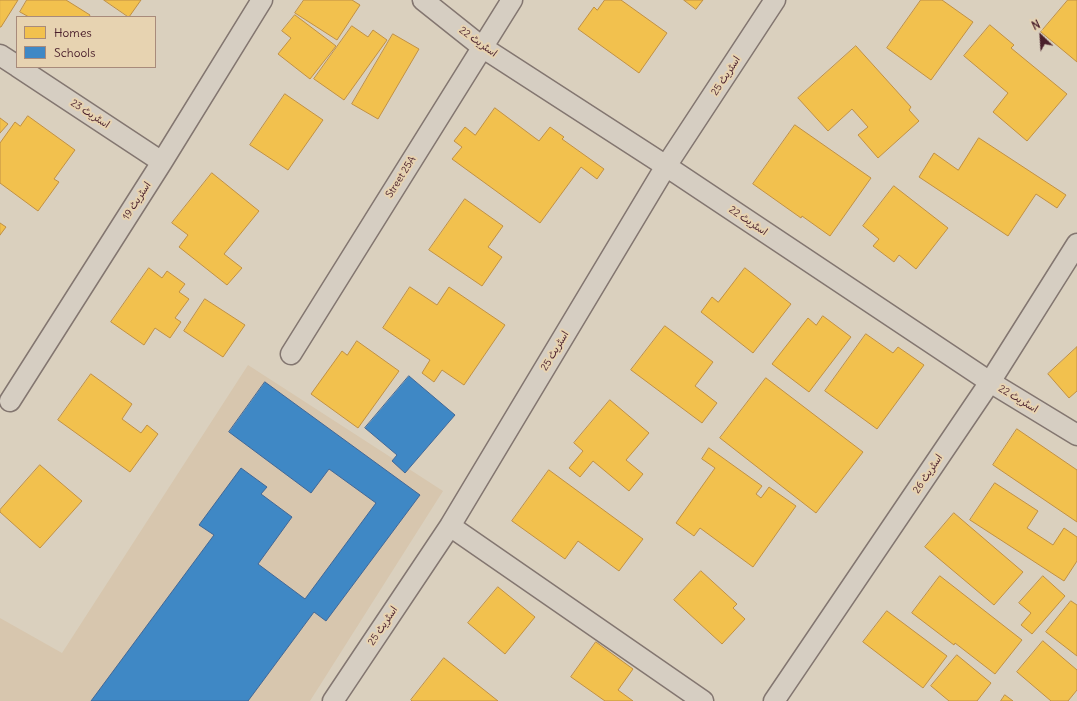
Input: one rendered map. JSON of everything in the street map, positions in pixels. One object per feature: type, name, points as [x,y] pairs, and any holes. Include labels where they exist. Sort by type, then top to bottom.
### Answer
[{"type":"street","name":"اسٹریٹ 19","points":[[10,401],[162,162],[262,0]]},
{"type":"street","name":"اسٹریٹ 22","points":[[423,0],[482,47],[666,166],[990,382],[1077,435]]},
{"type":"street","name":"Street 25A","points":[[291,354],[512,0]]},
{"type":"street","name":"اسٹریٹ 25","points":[[333,701],[450,526],[666,166],[776,0]]},
{"type":"street","name":"اسٹریٹ 23","points":[[0,55],[16,66]]},
{"type":"street","name":"اسٹریٹ 23","points":[[20,68],[162,162]]},
{"type":"street","name":"اسٹریٹ 26","points":[[774,701],[990,382],[1077,244]]},
{"type":"street","points":[[450,526],[703,701]]},
{"type":"shaded area","points":[[248,365],[443,491],[310,701],[0,701],[0,618],[62,653]]},
{"type":"building: Homes","points":[[0,0],[18,0],[1,27],[0,27]]},
{"type":"building: Homes","points":[[27,0],[66,0],[90,15],[27,16],[20,12]]},
{"type":"building: Homes","points":[[104,0],[141,0],[130,16]]},
{"type":"building: Homes","points":[[304,0],[352,0],[360,5],[337,40],[295,13]]},
{"type":"building: Homes","points":[[605,0],[621,0],[667,33],[639,73],[578,29],[594,7],[597,10]]},
{"type":"building: Homes","points":[[684,0],[703,0],[696,9]]},
{"type":"building: Homes","points":[[921,0],[942,0],[973,22],[931,80],[887,48]]},
{"type":"building: Homes","points":[[1068,0],[1077,0],[1077,62],[1041,32]]},
{"type":"building: Homes","points":[[295,15],[336,46],[310,79],[278,54],[291,38],[282,31]]},
{"type":"building: Homes","points":[[990,25],[1014,45],[1011,48],[1067,94],[1027,141],[993,112],[1008,93],[964,56]]},
{"type":"building: Homes","points":[[352,26],[368,37],[373,30],[387,40],[344,100],[314,79]]},
{"type":"building: Homes","points":[[393,34],[419,49],[378,119],[352,104]]},
{"type":"building: Homes","points":[[856,46],[911,107],[909,110],[919,121],[878,158],[858,135],[868,127],[852,109],[828,131],[798,98]]},
{"type":"building: Homes","points":[[285,94],[323,120],[288,170],[250,145]]},
{"type":"building: Homes","points":[[495,108],[539,141],[550,127],[564,137],[562,139],[604,169],[597,179],[581,167],[540,223],[452,159],[462,147],[454,141],[465,127],[475,135]]},
{"type":"building: Homes","points":[[28,116],[75,150],[54,179],[59,182],[38,211],[0,183],[0,143],[15,122],[20,126]]},
{"type":"building: Homes","points":[[0,118],[8,124],[0,133]]},
{"type":"building: Homes","points":[[795,125],[871,178],[830,236],[802,216],[801,218],[753,184]]},
{"type":"building: Homes","points":[[979,138],[1066,195],[1057,208],[1036,194],[1008,236],[919,177],[934,153],[958,170]]},
{"type":"building: Homes","points":[[212,173],[259,211],[224,254],[242,268],[227,285],[179,247],[188,235],[172,223]]},
{"type":"building: Homes","points":[[894,186],[948,228],[916,269],[899,255],[894,262],[873,246],[879,239],[863,226]]},
{"type":"building: Homes","points":[[465,199],[503,226],[488,247],[502,257],[482,286],[429,250]]},
{"type":"building: Homes","points":[[0,223],[6,227],[0,235]]},
{"type":"building: Homes","points":[[149,268],[162,278],[167,271],[185,284],[179,292],[189,299],[175,318],[181,322],[170,338],[155,328],[144,345],[111,322]]},
{"type":"building: Homes","points":[[745,268],[791,304],[753,353],[701,312],[712,297],[718,302]]},
{"type":"building: Homes","points":[[410,287],[437,305],[449,287],[505,325],[464,385],[442,370],[434,382],[422,373],[430,360],[383,328]]},
{"type":"building: Homes","points":[[205,299],[245,325],[223,357],[184,331]]},
{"type":"building: Homes","points":[[823,316],[851,337],[809,392],[772,364],[808,318],[816,325]]},
{"type":"building: Homes","points":[[665,326],[713,362],[695,386],[717,403],[702,423],[631,370]]},
{"type":"building: Homes","points":[[866,334],[893,353],[898,347],[924,365],[877,429],[825,391]]},
{"type":"building: Homes","points":[[357,341],[399,371],[358,428],[311,394],[342,351],[347,355]]},
{"type":"building: Homes","points":[[1077,347],[1077,391],[1069,398],[1048,374]]},
{"type":"building: Homes","points":[[91,374],[132,404],[122,419],[141,433],[147,425],[158,434],[130,472],[58,420]]},
{"type":"building: Homes","points":[[766,378],[863,452],[816,513],[720,438]]},
{"type":"building: Homes","points":[[610,400],[649,433],[626,460],[643,474],[629,491],[593,461],[580,477],[569,468],[583,451],[574,443]]},
{"type":"building: Homes","points":[[1017,429],[1077,470],[1077,522],[993,465]]},
{"type":"building: Homes","points":[[709,448],[762,486],[756,494],[761,498],[769,487],[796,506],[753,567],[700,528],[694,536],[676,523],[715,468],[702,459]]},
{"type":"building: Homes","points":[[40,465],[82,501],[40,548],[0,512],[0,510]]},
{"type":"building: Homes","points":[[549,470],[643,539],[619,571],[578,541],[565,559],[512,521]]},
{"type":"building: Homes","points":[[995,483],[1038,511],[1027,528],[1053,545],[1064,528],[1077,537],[1077,561],[1064,581],[970,520]]},
{"type":"building: Homes","points":[[954,513],[1023,572],[994,605],[925,547]]},
{"type":"building: Homes","points":[[701,571],[737,604],[733,608],[745,619],[722,644],[674,600]]},
{"type":"building: Homes","points":[[940,576],[1022,640],[995,674],[955,643],[954,645],[912,613]]},
{"type":"building: Homes","points":[[1043,576],[1065,596],[1032,634],[1021,625],[1031,613],[1019,603]]},
{"type":"building: Homes","points":[[498,587],[535,617],[505,654],[468,623]]},
{"type":"building: Homes","points":[[1071,601],[1077,605],[1077,656],[1046,632]]},
{"type":"building: Homes","points":[[887,611],[947,656],[923,688],[863,642]]},
{"type":"building: Homes","points":[[1043,641],[1077,670],[1077,690],[1068,701],[1051,701],[1017,672]]},
{"type":"building: Homes","points":[[596,642],[633,669],[618,690],[633,701],[605,701],[571,677]]},
{"type":"building: Homes","points":[[957,655],[991,683],[977,701],[949,701],[931,686]]},
{"type":"building: Homes","points":[[444,658],[498,701],[412,701],[411,700]]},
{"type":"building: Homes","points":[[1005,695],[1013,701],[1001,701]]},
{"type":"building: Schools","points":[[409,376],[455,415],[405,473],[392,461],[397,455],[365,428]]},
{"type":"building: Schools","points":[[265,382],[420,495],[326,621],[314,612],[248,701],[91,701],[214,535],[199,525],[241,468],[267,487],[261,494],[292,517],[258,564],[305,599],[376,503],[329,469],[311,493],[229,432]]}]
